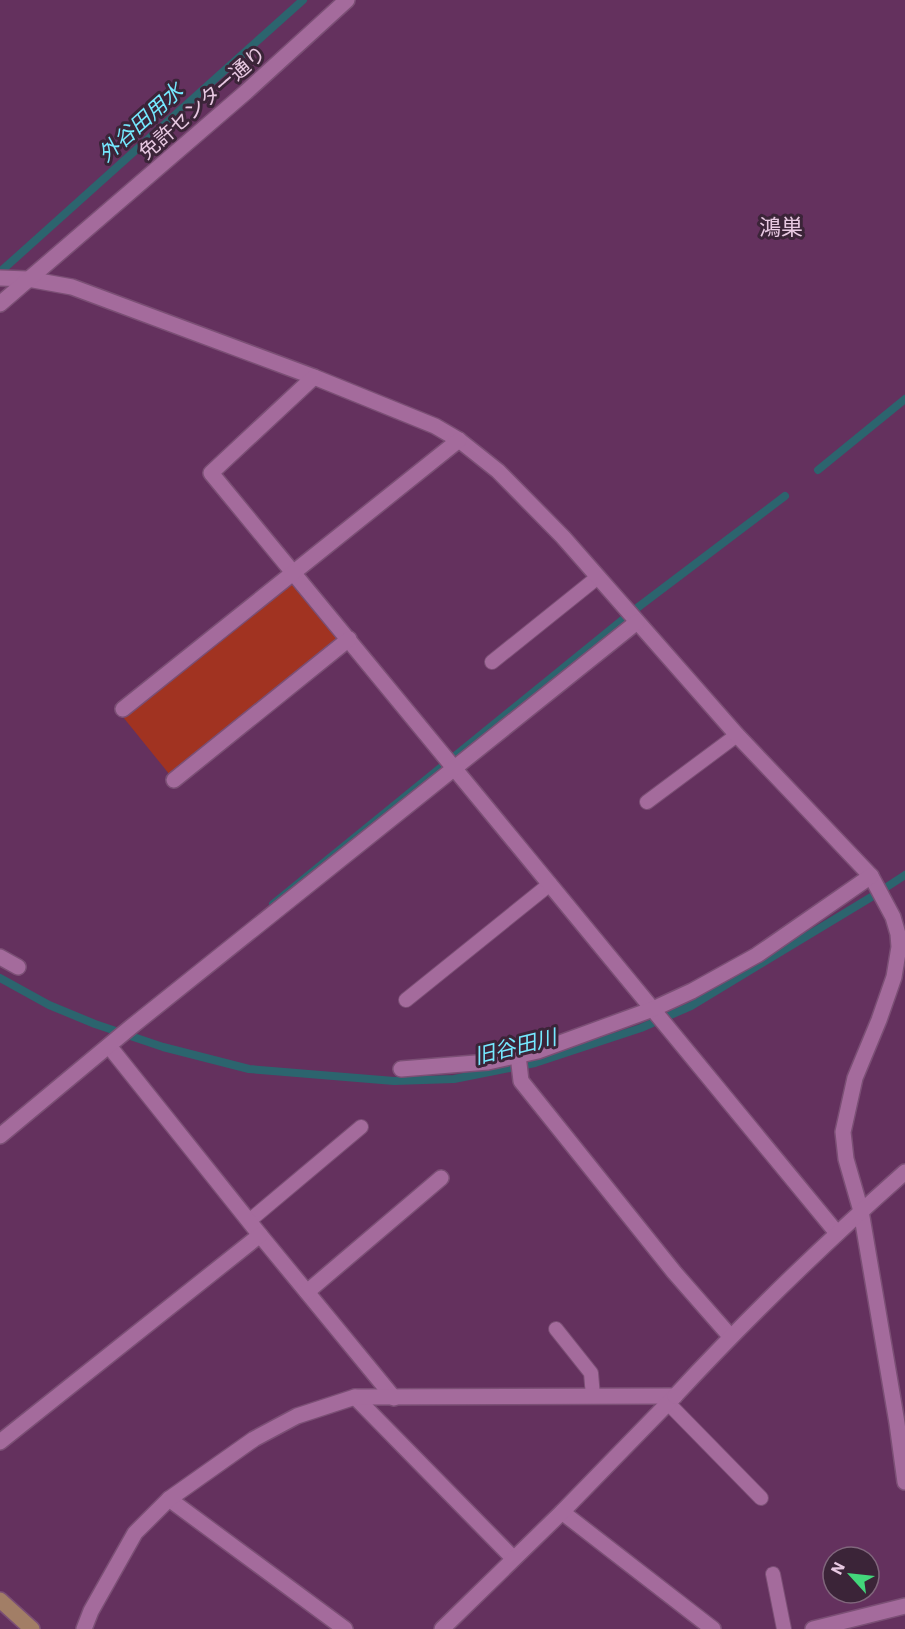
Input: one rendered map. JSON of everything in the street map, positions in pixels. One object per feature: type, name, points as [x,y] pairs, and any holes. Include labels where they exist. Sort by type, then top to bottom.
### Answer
[{"type":"main road","points":[[0,1600],[32,1629]]},
{"type":"street","name":"免許センター通り","points":[[0,304],[246,92],[347,0]]},
{"type":"street","points":[[0,278],[28,279],[72,287],[314,377],[435,426],[459,440],[498,471],[564,537],[737,735],[871,876],[888,908],[898,934],[900,976],[855,1078],[843,1132],[846,1159],[861,1211],[901,1421],[905,1482]]},
{"type":"street","points":[[314,377],[211,473],[837,1233]]},
{"type":"street","points":[[123,709],[459,440]]},
{"type":"street","points":[[0,1136],[131,1027],[637,622]]},
{"type":"street","points":[[174,780],[348,639]]},
{"type":"street","points":[[402,1069],[488,1062],[518,1055],[583,1036],[653,1009],[757,955],[871,876]]},
{"type":"street","points":[[0,957],[18,967]]},
{"type":"street","points":[[109,1046],[394,1398]]},
{"type":"street","points":[[518,1055],[521,1081],[674,1272],[730,1336]]},
{"type":"street","points":[[442,1629],[562,1512],[672,1400],[730,1336],[837,1233],[905,1172]]},
{"type":"street","points":[[307,1292],[441,1178]]},
{"type":"street","points":[[0,1442],[260,1235]]},
{"type":"street","points":[[84,1629],[91,1611],[135,1533],[169,1499],[254,1439],[297,1416],[356,1397],[593,1396],[672,1400]]},
{"type":"street","points":[[356,1397],[513,1558]]},
{"type":"street","points":[[169,1499],[345,1629]]},
{"type":"street","points":[[562,1512],[713,1629]]},
{"type":"street","points":[[813,1629],[905,1606]]},
{"type":"lane","points":[[492,662],[598,577]]},
{"type":"lane","points":[[647,802],[737,735]]},
{"type":"lane","points":[[406,1000],[550,884]]},
{"type":"lane","points":[[249,1221],[361,1127]]},
{"type":"lane","points":[[556,1329],[591,1373],[593,1396]]},
{"type":"lane","points":[[672,1400],[761,1498]]},
{"type":"lane","points":[[773,1574],[784,1629]]},
{"type":"shaded area","points":[[295,573],[349,639],[174,780],[119,712]]},
{"type":"waterway","name":"外谷田用水","points":[[0,272],[303,0]]},
{"type":"waterway","points":[[818,470],[905,399]]},
{"type":"waterway","points":[[273,904],[637,608],[785,496]]},
{"type":"waterway","name":"旧谷田川","points":[[0,978],[49,1005],[95,1024],[163,1047],[249,1069],[394,1081],[454,1079],[535,1063],[641,1028],[691,1006],[905,875]]},
{"type":"district","name":"鴻巣","points":[[781,226]]}]
